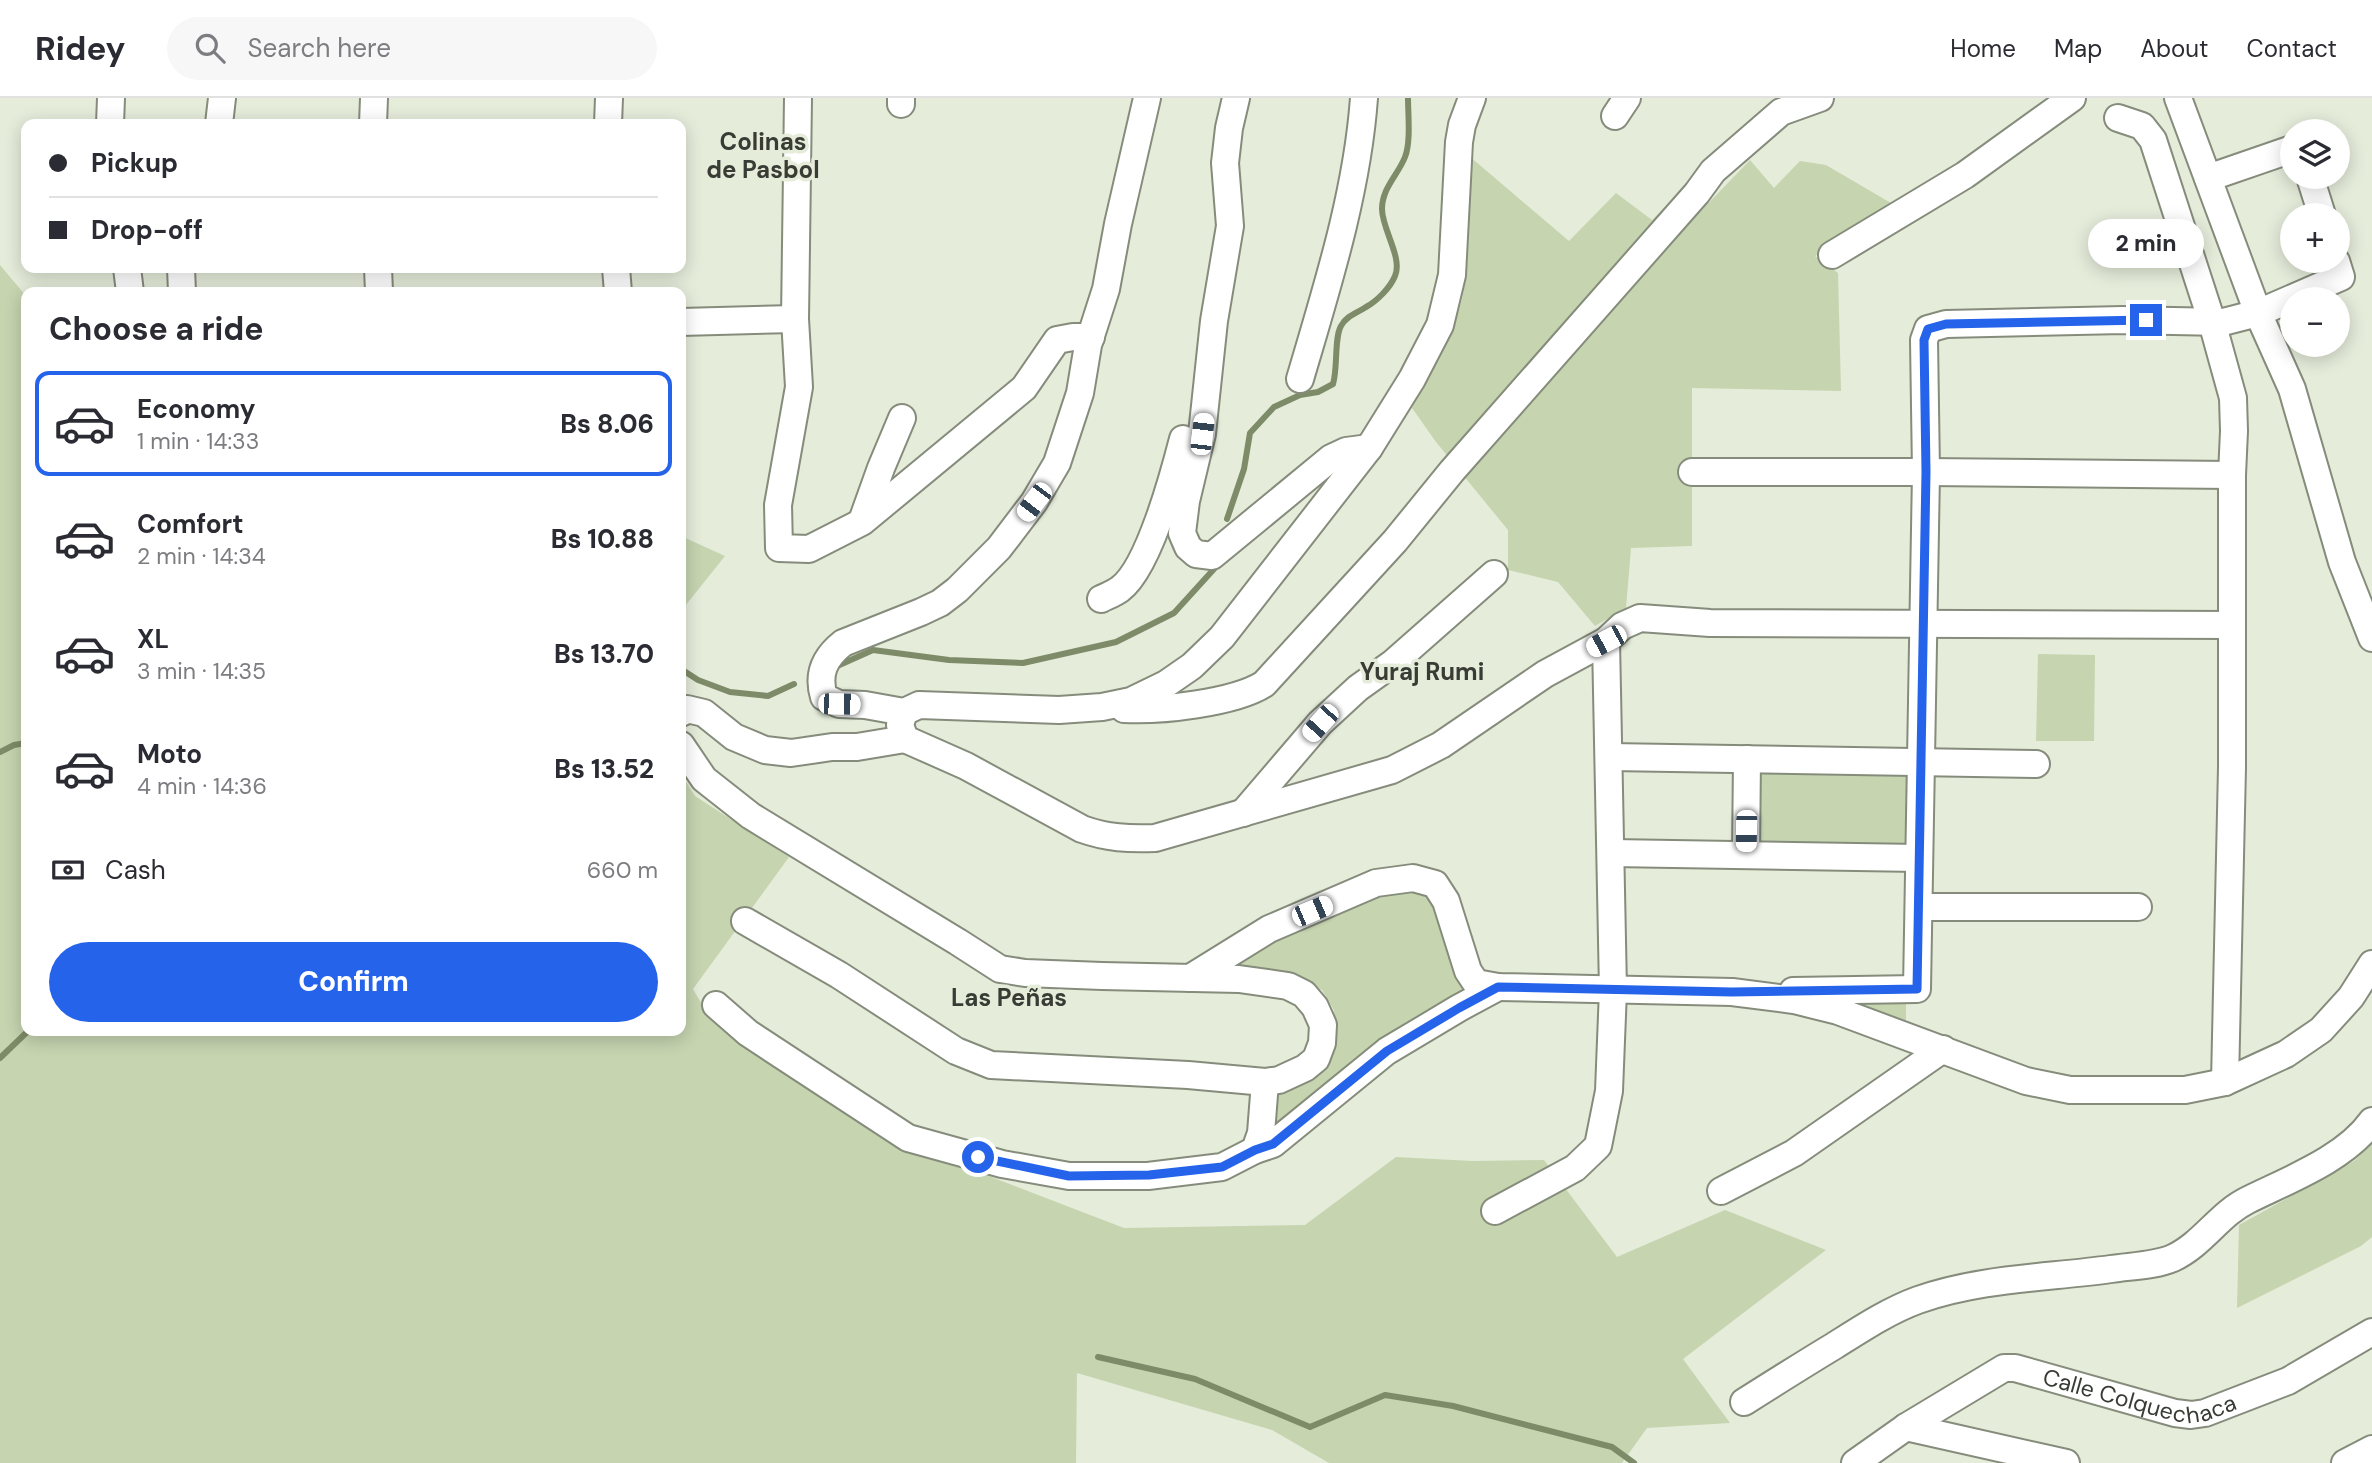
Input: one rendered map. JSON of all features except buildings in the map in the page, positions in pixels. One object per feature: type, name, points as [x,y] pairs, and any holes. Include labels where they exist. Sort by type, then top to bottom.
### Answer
[{"type":"street","points":[[110,98],[110,119]]},
{"type":"street","points":[[220,119],[222,98]]},
{"type":"street","points":[[373,119],[374,98]]},
{"type":"street","points":[[608,119],[609,98]]},
{"type":"street","points":[[799,98],[795,319],[799,387],[778,505],[779,548],[809,549],[862,522],[1024,388],[1058,340],[1091,337]]},
{"type":"street","points":[[1147,98],[1123,199],[1106,289],[1091,337],[1080,393],[1057,463],[1034,502],[999,548],[957,590],[940,603],[842,643],[831,652],[823,664],[821,685],[824,697],[839,704],[865,705],[904,712],[919,705],[1059,710],[1102,707],[1131,701],[1166,684],[1192,666],[1251,602],[1368,449],[1412,379],[1440,325],[1452,275],[1459,142],[1472,98]]},
{"type":"street","points":[[1236,98],[1225,163],[1230,226],[1214,321],[1202,434],[1186,501],[1182,533],[1188,547],[1196,554],[1212,555],[1331,458],[1346,451],[1368,449]]},
{"type":"street","points":[[1300,379],[1347,210],[1362,130],[1364,98]]},
{"type":"street","points":[[1102,707],[1144,710],[1187,705],[1239,695],[1264,684],[1395,541],[1452,471],[1713,172],[1781,112],[1820,98]]},
{"type":"street","points":[[1832,255],[1965,175],[2072,98]]},
{"type":"street","points":[[2175,104],[2208,178],[2258,313],[2292,389],[2342,562],[2372,638]]},
{"type":"street","points":[[2118,118],[2142,126],[2153,140],[2212,322],[2232,398],[2231,793],[2225,1082]]},
{"type":"street","points":[[2208,178],[2280,153]]},
{"type":"street","points":[[1190,978],[1269,929],[1376,883],[1413,878],[1435,884],[1446,901],[1468,971],[1476,983],[1498,987],[1732,992],[1917,989],[1926,472],[1924,340],[1928,329],[1946,324],[2123,320],[2223,322],[2258,313],[2341,277],[2340,273]]},
{"type":"street","points":[[686,322],[795,319]]},
{"type":"street","points":[[1101,599],[1122,588],[1136,570],[1166,504],[1187,426],[1207,391]]},
{"type":"street","points":[[862,522],[902,418]]},
{"type":"street","points":[[1692,472],[2232,475]]},
{"type":"street","points":[[1243,813],[1320,723],[1494,574]]},
{"type":"street","points":[[686,710],[704,713],[734,737],[765,750],[792,753],[832,747],[858,747],[905,739],[966,766],[1082,830],[1122,839],[1155,838],[1392,771],[1441,745],[1545,674],[1606,641],[1622,626],[1640,618],[1710,623],[2232,625]]},
{"type":"street","points":[[1495,1211],[1576,1168],[1598,1146],[1609,1091],[1613,990],[1606,641]]},
{"type":"street","points":[[904,712],[900,725],[905,739]]},
{"type":"street","points":[[686,753],[704,779],[751,816],[1000,970],[1050,974],[1238,979],[1288,986],[1304,994],[1315,1007],[1322,1026],[1322,1043],[1316,1059],[1306,1068],[1265,1082],[1188,1075],[991,1065],[956,1051],[839,975],[745,921]]},
{"type":"street","points":[[1610,757],[2036,764]]},
{"type":"street","points":[[1746,855],[1747,759]]},
{"type":"street","points":[[1612,853],[1919,858]]},
{"type":"street","points":[[1920,907],[2138,908]]},
{"type":"street","points":[[1732,992],[1794,1000],[1838,1011],[2026,1081],[2070,1090],[2185,1090],[2225,1082],[2286,1054],[2321,1030],[2351,997],[2372,964]]},
{"type":"street","points":[[716,1004],[748,1033],[908,1138],[1002,1164],[1069,1176],[1149,1175],[1222,1167],[1273,1144],[1387,1051],[1498,987]]},
{"type":"street","points":[[1721,1191],[1794,1153],[1943,1049]]},
{"type":"street","points":[[1255,1150],[1261,1133],[1265,1082]]},
{"type":"street","points":[[1744,1402],[1875,1320],[1918,1300],[1989,1282],[2088,1272],[2172,1259],[2207,1234],[2227,1212],[2296,1179],[2346,1146],[2364,1132],[2372,1121]]},
{"type":"street","name":"Calle Colquechaca","points":[[1855,1463],[1906,1427],[2004,1368],[2015,1368],[2175,1413],[2192,1415],[2205,1413],[2288,1381],[2372,1332]]},
{"type":"street","points":[[1906,1427],[2066,1463]]},
{"type":"street","points":[[2345,1463],[2372,1449]]},
{"type":"green space","points":[[1468,155],[1569,241],[1616,193],[1652,220],[1676,196],[1697,215],[1750,160],[1774,188],[1800,161],[1826,165],[1896,206],[1815,256],[1838,273],[1841,391],[1692,388],[1692,546],[1631,548],[1626,608],[1595,626],[1558,582],[1508,570],[1508,530],[1436,442],[1412,408],[1447,340],[1462,298],[1468,258]]},
{"type":"green space","points":[[0,265],[21,290],[21,1036],[686,1036],[686,782],[695,796],[789,857],[693,989],[707,1013],[918,1149],[1124,1228],[1305,1225],[1396,1157],[1472,1161],[1544,1160],[1617,1257],[1725,1210],[1826,1250],[1683,1359],[1730,1423],[1647,1428],[1622,1463],[1329,1463],[1272,1430],[1077,1373],[1076,1463],[0,1463]]},
{"type":"green space","points":[[686,538],[725,556],[686,605]]},
{"type":"green space","points":[[2038,654],[2095,655],[2094,741],[2036,741]]},
{"type":"green space","points":[[1753,767],[1912,769],[1911,847],[1753,845]]},
{"type":"green space","points":[[1391,889],[1414,889],[1430,900],[1464,983],[1465,992],[1272,1134],[1277,1091],[1309,1081],[1327,1063],[1335,1038],[1334,1010],[1322,990],[1286,974],[1218,970],[1276,933]]},
{"type":"green space","points":[[1906,996],[1906,1024],[1821,997]]},
{"type":"green space","points":[[2372,1144],[2372,1237],[2361,1246],[2237,1308],[2239,1225],[2354,1161]]},
{"type":"waterway","points":[[1227,519],[1244,469],[1250,433],[1274,407],[1333,384],[1341,326],[1349,317],[1379,298],[1395,276],[1396,261],[1382,209],[1385,195],[1407,151],[1408,98]]},
{"type":"waterway","points":[[835,667],[873,650],[949,660],[1023,663],[1116,642],[1174,613],[1214,569]]},
{"type":"waterway","points":[[686,672],[698,680],[730,692],[768,696],[794,684]]},
{"type":"waterway","points":[[0,752],[21,744]]},
{"type":"waterway","points":[[0,1058],[23,1036]]},
{"type":"waterway","points":[[1098,1357],[1195,1379],[1310,1427],[1385,1395],[1453,1406],[1612,1447],[1634,1463]]},
{"type":"district","name":"Colinas de Pasbol","points":[[763,156]]},
{"type":"district","name":"Yuraj Rumi","points":[[1422,672]]},
{"type":"district","name":"Las Peñas","points":[[1009,998]]},
{"type":"route","points":[[978,1157],[1069,1176],[1149,1175],[1222,1167],[1273,1144],[1387,1051],[1498,987],[1732,992],[1917,989],[1926,472],[1924,340],[1928,329],[1946,324],[2146,320]]}]
